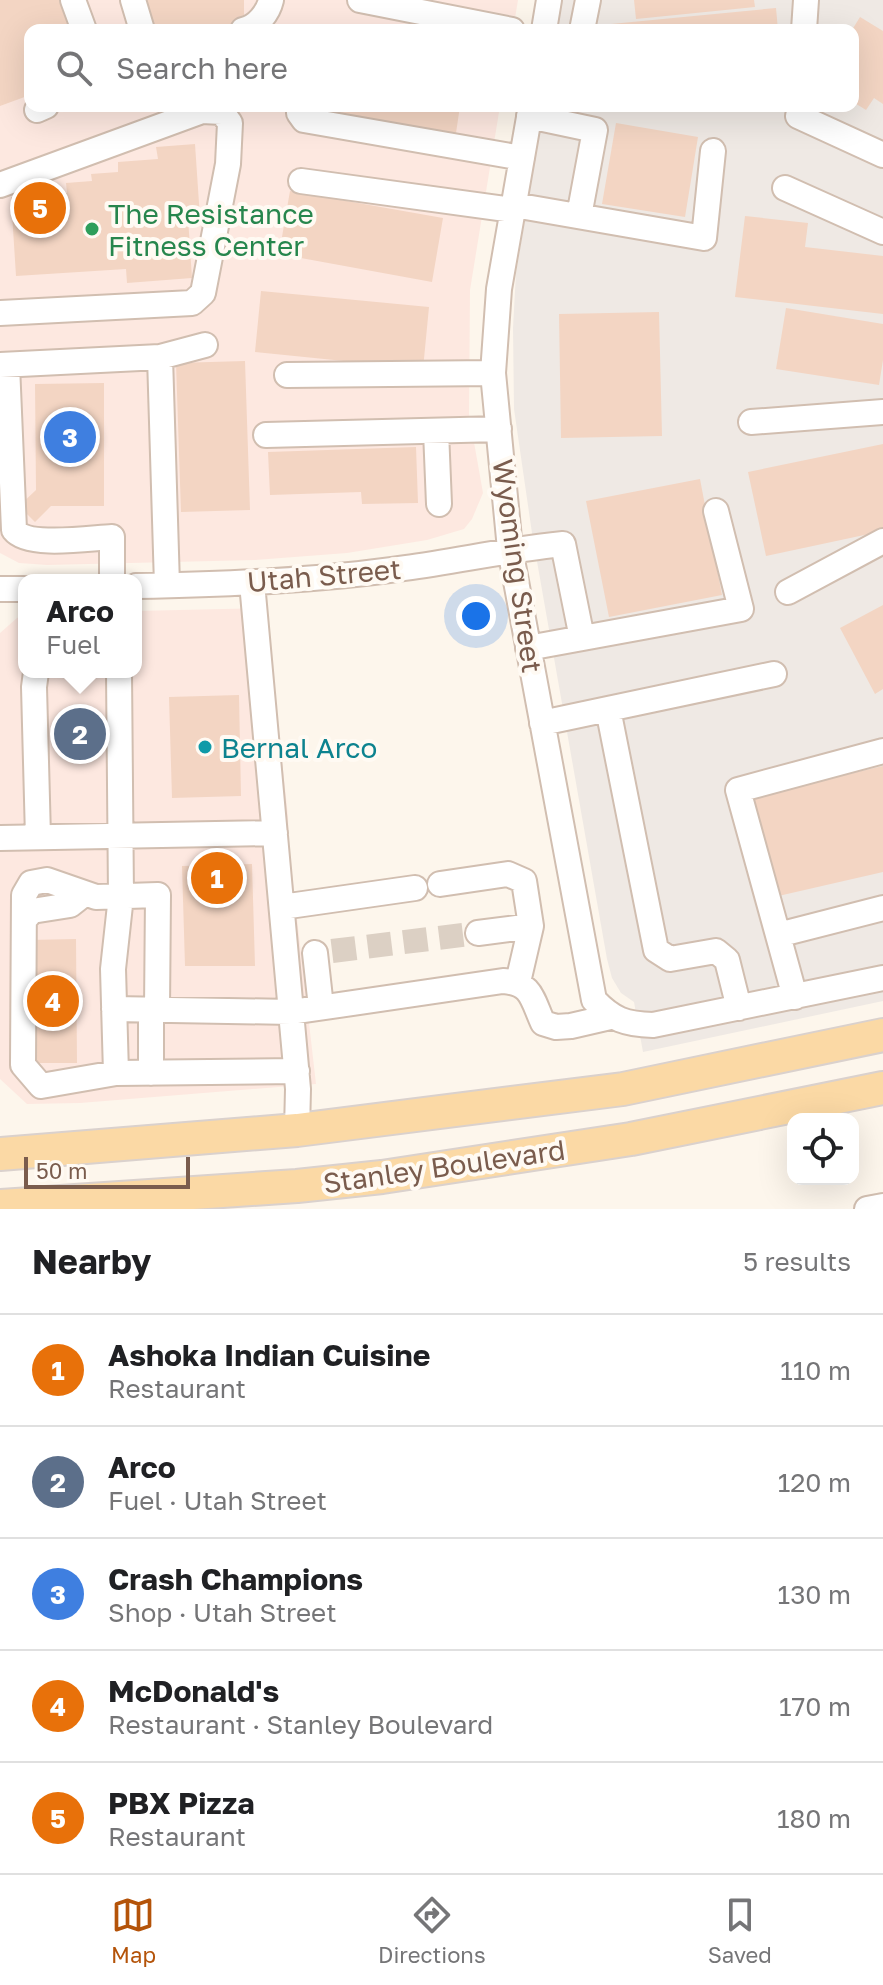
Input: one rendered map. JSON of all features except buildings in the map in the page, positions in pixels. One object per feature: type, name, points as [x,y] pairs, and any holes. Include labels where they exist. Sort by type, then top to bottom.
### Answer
[{"type":"main road","name":"Stanley Boulevard","points":[[0,1154],[297,1130],[623,1089],[883,1035]]},
{"type":"main road","name":"Stanley Boulevard","points":[[0,1206],[297,1186],[382,1177],[631,1139],[883,1088]]},
{"type":"street","points":[[73,0],[82,24]]},
{"type":"street","points":[[133,0],[140,24]]},
{"type":"street","points":[[255,24],[268,11],[271,0]]},
{"type":"street","points":[[360,0],[482,24]]},
{"type":"street","points":[[545,24],[549,0]]},
{"type":"street","points":[[583,24],[588,0]]},
{"type":"street","points":[[804,24],[806,0]]},
{"type":"street","points":[[0,185],[199,112]]},
{"type":"street","points":[[0,313],[192,303],[203,293],[228,164],[230,123],[222,112]]},
{"type":"street","points":[[299,112],[304,120],[522,158]]},
{"type":"street","name":"Wyoming Street","points":[[530,112],[499,289],[493,373],[510,549],[594,1000],[610,1017]]},
{"type":"street","points":[[533,112],[595,130],[579,216]]},
{"type":"street","points":[[798,116],[883,155]]},
{"type":"street","points":[[301,181],[579,216],[704,238],[713,151]]},
{"type":"street","points":[[785,188],[883,232]]},
{"type":"street","points":[[112,574],[112,537],[35,540],[19,537],[14,530],[3,365],[160,357],[205,345]]},
{"type":"street","points":[[160,357],[167,585]]},
{"type":"street","points":[[287,375],[493,373]]},
{"type":"street","points":[[751,422],[883,412]]},
{"type":"street","points":[[266,435],[499,429]]},
{"type":"street","points":[[436,431],[439,504]]},
{"type":"street","points":[[528,648],[741,609],[716,511]]},
{"type":"street","points":[[788,592],[883,541]]},
{"type":"street","name":"Utah Street","points":[[142,586],[285,582],[407,568],[510,549],[563,544],[582,638]]},
{"type":"street","points":[[252,583],[297,1071],[297,1130]]},
{"type":"street","points":[[542,723],[774,674]]},
{"type":"street","points":[[35,678],[38,837]]},
{"type":"street","points":[[116,1073],[113,969],[121,896],[122,836],[119,678]]},
{"type":"street","points":[[608,709],[656,950],[670,959],[716,951],[727,960],[739,1008]]},
{"type":"street","points":[[795,997],[738,790],[883,751]]},
{"type":"street","points":[[0,838],[275,833]]},
{"type":"street","points":[[440,884],[508,874],[524,881],[531,926],[518,982]]},
{"type":"street","points":[[151,1073],[158,895],[96,897],[47,880],[31,883],[24,895],[23,1065],[41,1086],[116,1073],[151,1073],[297,1071]]},
{"type":"street","points":[[282,907],[415,888]]},
{"type":"street","points":[[778,935],[883,908]]},
{"type":"street","points":[[478,933],[531,926]]},
{"type":"street","points":[[286,957],[323,952],[321,1007]]},
{"type":"street","points":[[114,1009],[291,1012],[503,981],[518,982],[527,988],[543,1023],[556,1027],[610,1017],[634,1024],[653,1025],[883,978]]},
{"type":"street","points":[[867,1209],[883,1206]]},
{"type":"shaded area","points":[[0,0],[518,0],[514,24],[24,24],[24,112],[499,112],[470,290],[469,414],[483,493],[472,519],[464,529],[427,540],[347,553],[255,560],[47,565],[19,563],[0,553]]},
{"type":"shaded area","points":[[562,0],[883,0],[883,1001],[643,1052],[634,1002],[621,993],[612,978],[607,959],[532,533],[514,409],[516,273],[543,112],[859,112],[859,24],[558,24]]},
{"type":"shaded area","points":[[268,608],[266,613],[289,848],[316,1084],[80,1103],[27,1104],[0,1079],[0,633],[18,618],[18,678],[142,678],[142,611]]},
{"type":"tunnel","points":[[332,951],[478,933]]},
{"type":"place","name":"PBX Pizza","points":[[40,208]]},
{"type":"place","name":"The Resistance Fitness Center","points":[[92,229]]},
{"type":"place","name":"Crash Champions","points":[[70,437]]},
{"type":"place","name":"Arco","points":[[80,734]]},
{"type":"place","name":"Bernal Arco","points":[[205,747]]},
{"type":"place","name":"Ashoka Indian Cuisine","points":[[217,878]]},
{"type":"place","name":"McDonald's","points":[[53,1001]]}]
